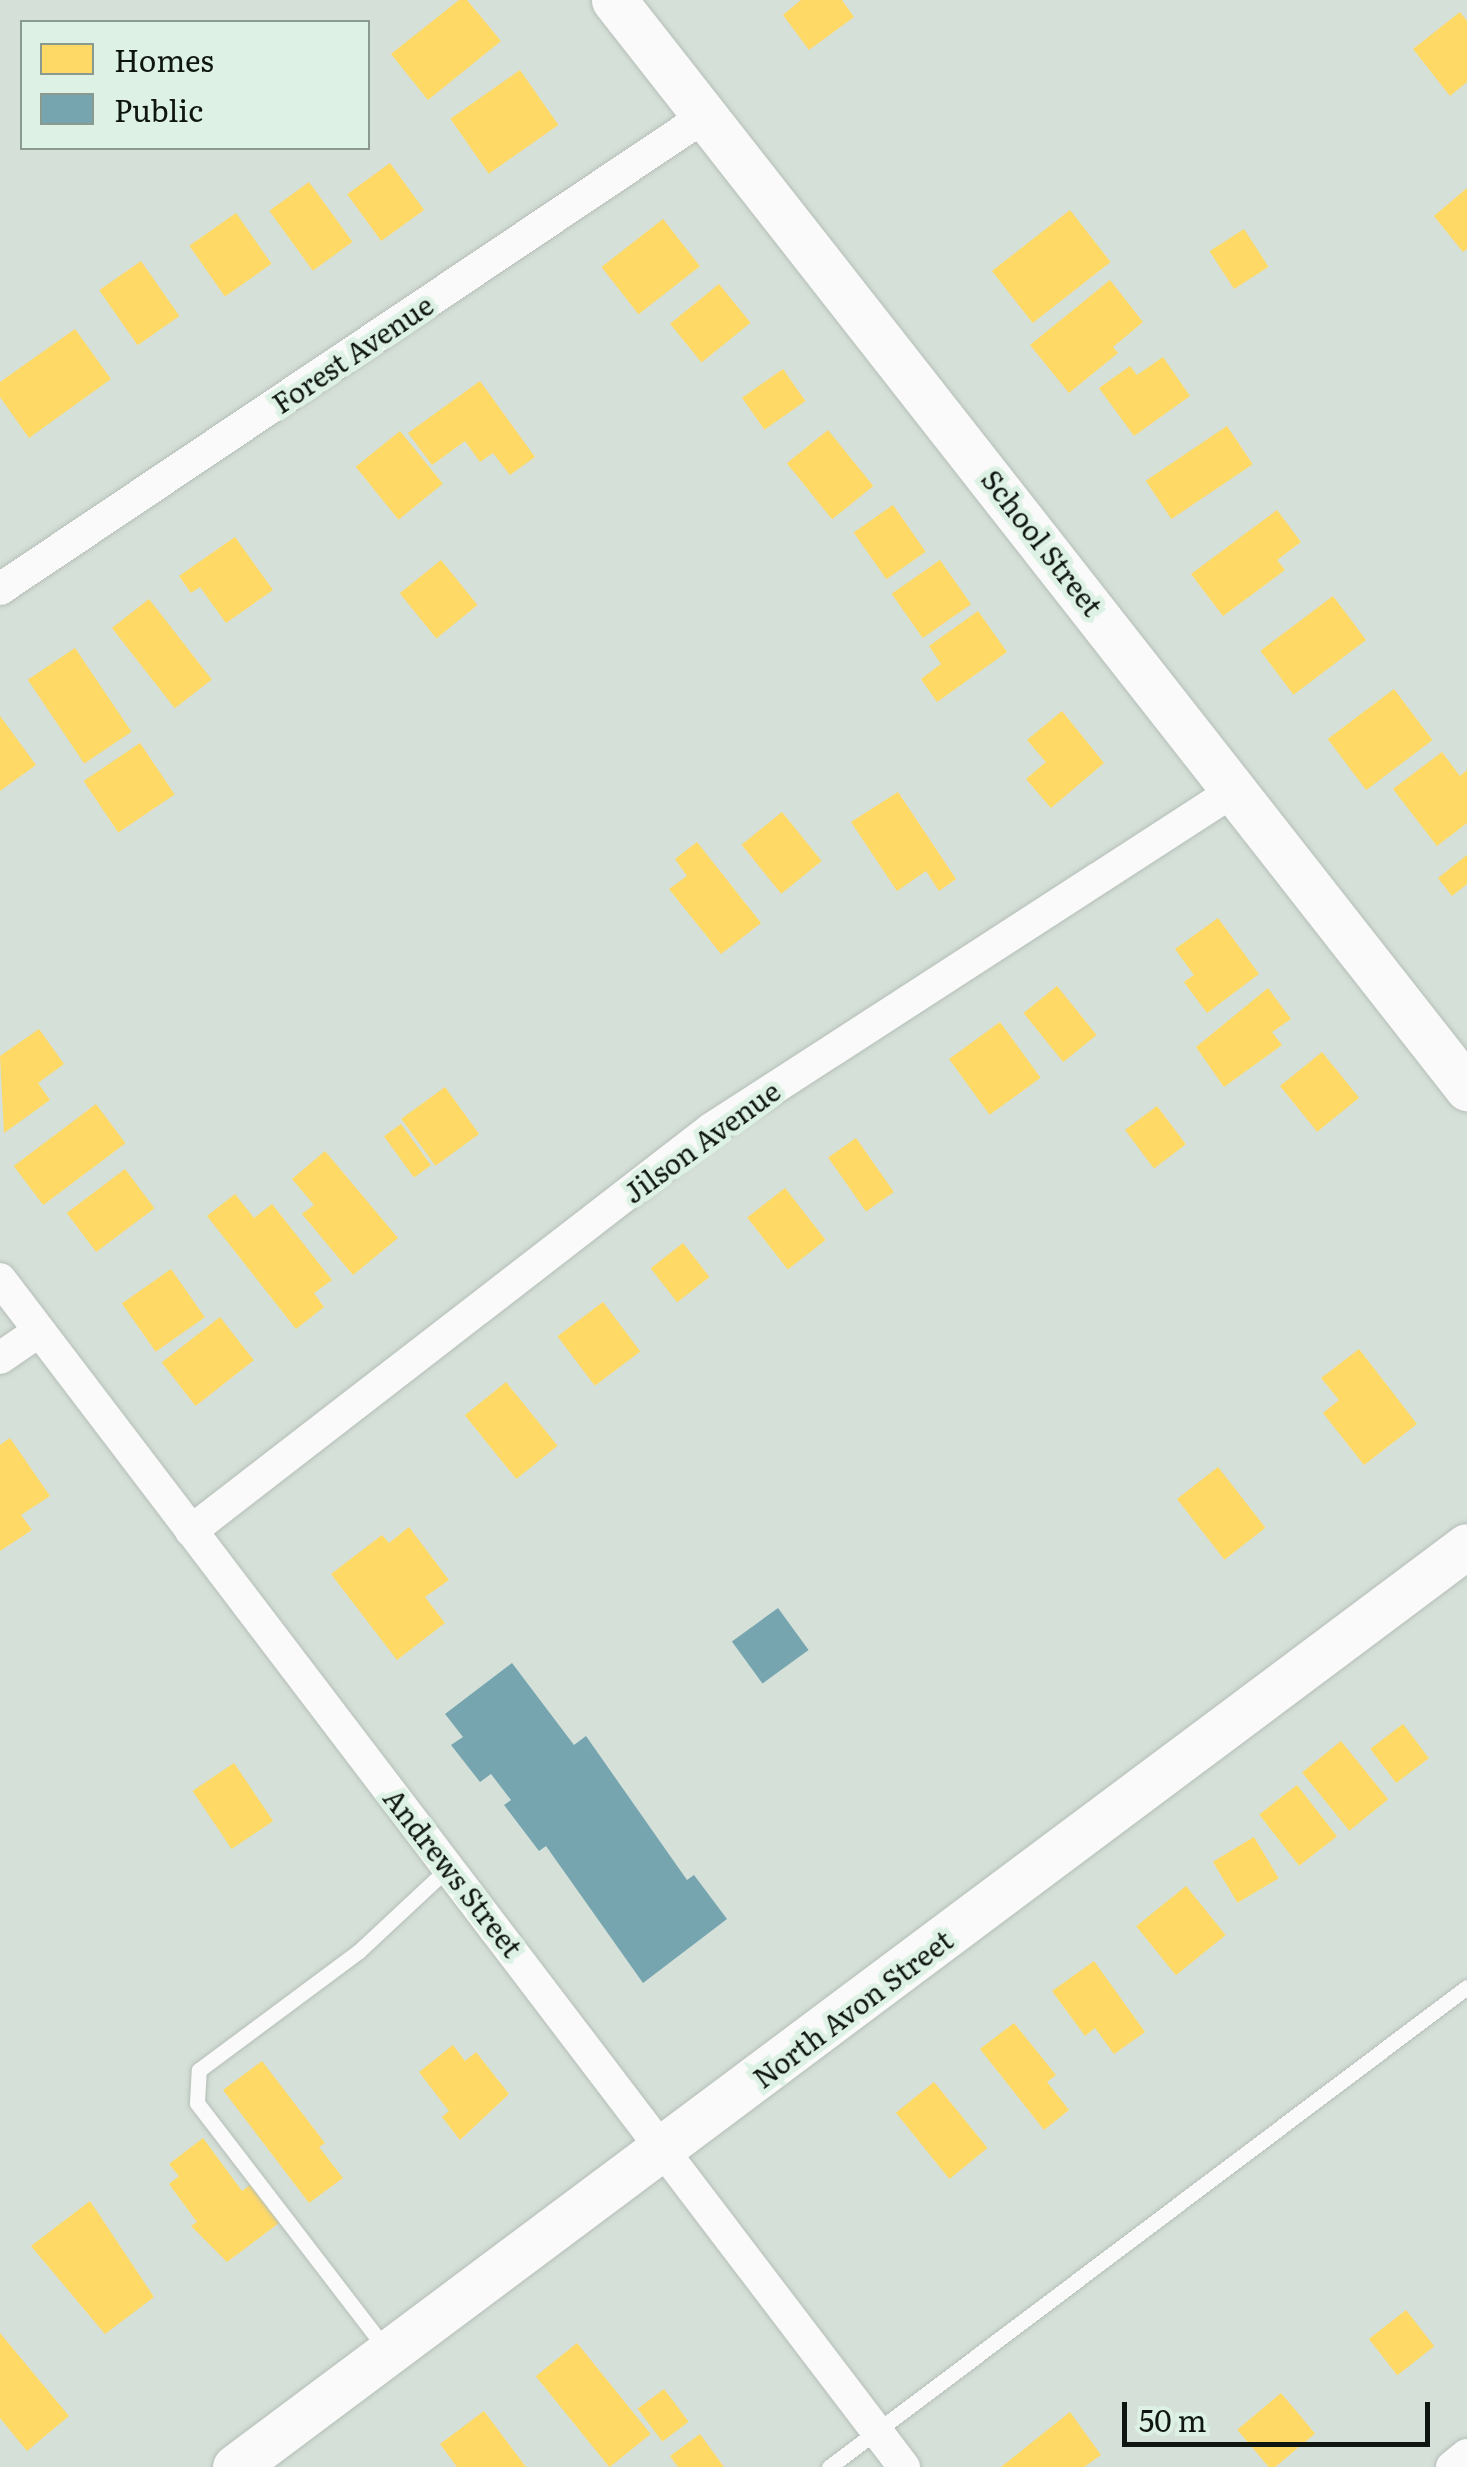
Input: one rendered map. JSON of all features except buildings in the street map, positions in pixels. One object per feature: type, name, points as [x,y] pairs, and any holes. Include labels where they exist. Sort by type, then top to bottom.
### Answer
[{"type":"street","name":"School Street","points":[[614,0],[1238,788],[1467,1088]]},
{"type":"street","name":"Forest Avenue","points":[[0,589],[705,116]]},
{"type":"street","name":"Jilson Avenue","points":[[191,1531],[711,1129],[1238,788]]},
{"type":"street","name":"Andrews Street","points":[[0,1279],[666,2148],[904,2467]]},
{"type":"street","points":[[0,1358],[38,1332]]},
{"type":"street","name":"North Avon Street","points":[[235,2467],[1467,1546]]},
{"type":"street","points":[[1452,2467],[1467,2456]]},
{"type":"lane","points":[[389,2353],[197,2103],[199,2070],[360,1951],[450,1866]]},
{"type":"lane","points":[[829,2467],[1467,1987]]}]
